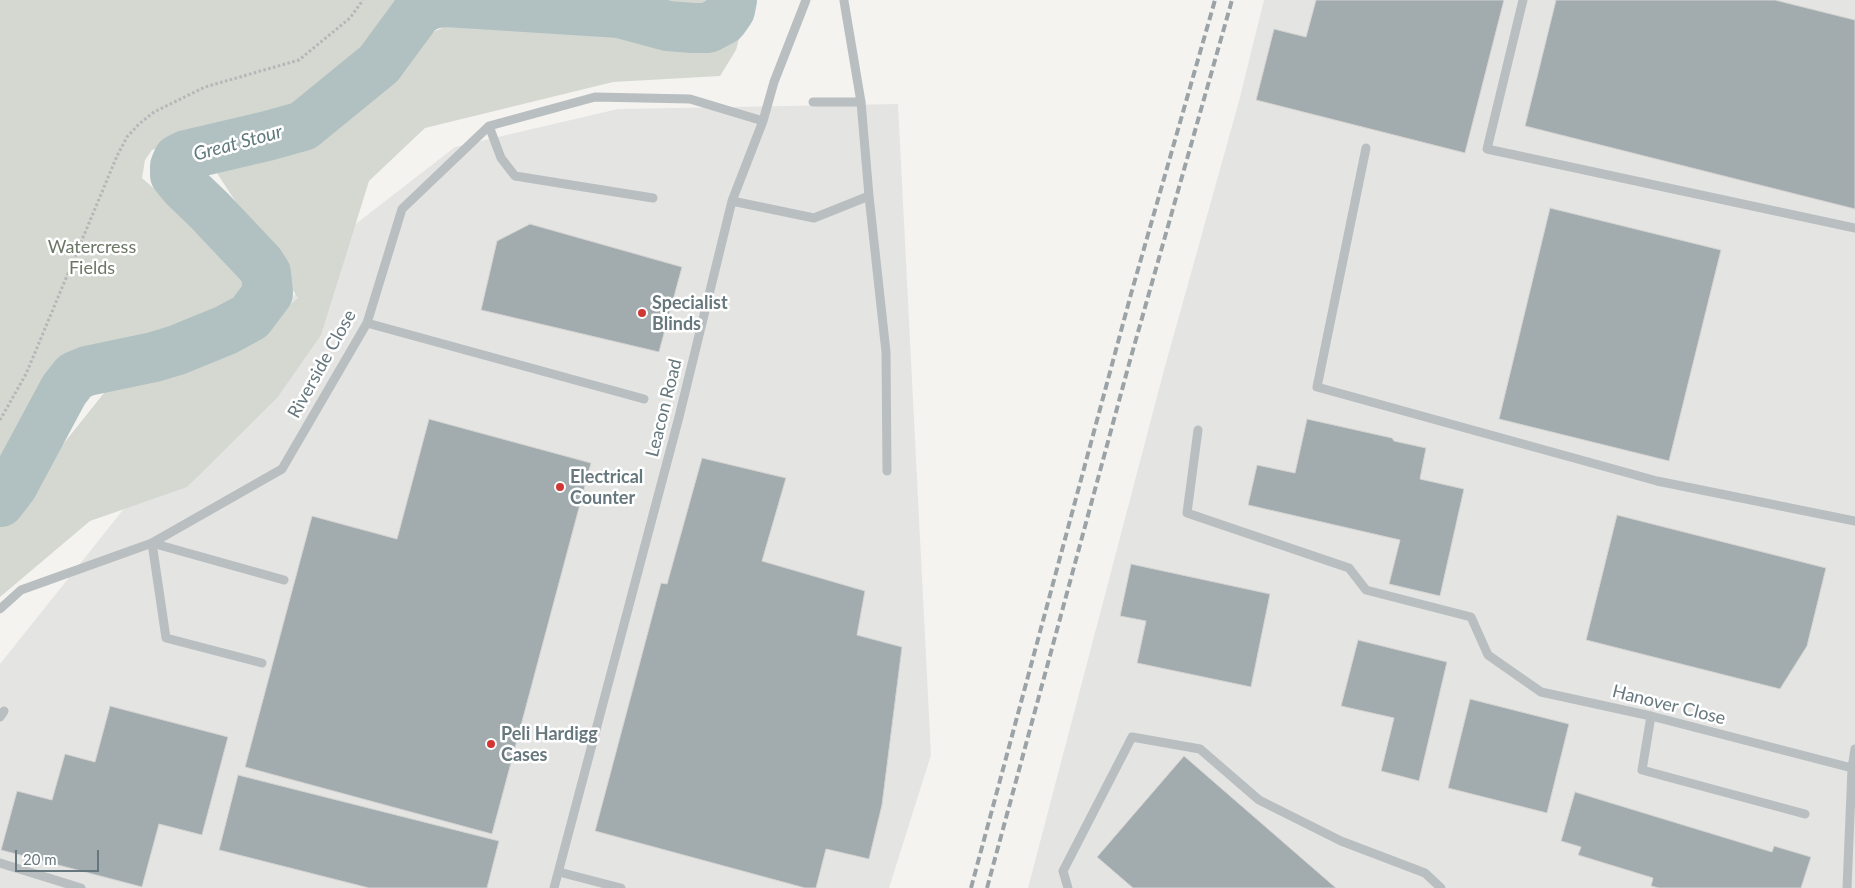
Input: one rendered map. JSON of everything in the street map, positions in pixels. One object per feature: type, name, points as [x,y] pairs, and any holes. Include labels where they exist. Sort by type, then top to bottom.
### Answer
[{"type":"street","name":"Leacon Road","points":[[554,888],[679,417],[732,201],[763,121],[774,82],[806,0]]},
{"type":"street","points":[[1523,0],[1487,149],[1855,228]]},
{"type":"street","points":[[844,1],[861,102],[886,352],[887,471]]},
{"type":"street","name":"Riverside Close","points":[[0,609],[21,590],[152,543],[282,469],[367,323],[402,209],[489,126],[595,97],[690,99],[763,121]]},
{"type":"street","points":[[813,102],[861,102]]},
{"type":"street","points":[[489,126],[501,158],[515,176],[653,198]]},
{"type":"street","points":[[1366,148],[1317,388],[1657,481],[1855,521]]},
{"type":"street","points":[[732,201],[814,218],[869,196]]},
{"type":"street","points":[[367,323],[644,399]]},
{"type":"street","name":"Hanover Close","points":[[1198,430],[1187,513],[1349,568],[1366,590],[1471,617],[1488,655],[1541,692],[1652,716],[1852,768]]},
{"type":"street","points":[[262,663],[166,638],[152,543],[284,580]]},
{"type":"street","points":[[1652,716],[1642,770],[1805,814]]},
{"type":"street","points":[[1068,888],[1063,870],[1132,737],[1200,749],[1259,800],[1341,841],[1425,873],[1441,888]]},
{"type":"street","points":[[1847,888],[1852,768],[1855,749]]},
{"type":"street","points":[[0,864],[81,888]]},
{"type":"street","points":[[559,872],[621,888]]},
{"type":"path","points":[[0,418],[26,374],[117,156],[127,137],[154,112],[205,86],[299,60],[350,18],[363,0]]},
{"type":"shaded area","points":[[1264,0],[1855,0],[1855,888],[1028,888],[1164,370],[1239,101]]},
{"type":"shaded area","points":[[898,104],[931,755],[889,888],[0,888],[0,664],[344,233],[455,147],[618,109]]},
{"type":"green space","name":"Watercress Fields","points":[[0,0],[406,0],[370,52],[327,91],[284,118],[247,127],[197,134],[152,150],[145,160],[142,178],[192,222],[252,282],[255,296],[245,308],[235,314],[137,347],[118,346],[89,356],[64,370],[0,478]]},
{"type":"green space","points":[[651,0],[720,0],[709,12],[695,15],[679,14]]},
{"type":"green space","points":[[542,22],[716,46],[741,31],[736,50],[720,76],[613,82],[425,128],[369,181],[321,335],[277,398],[187,487],[90,521],[0,597],[0,523],[17,515],[56,453],[112,383],[204,365],[265,326],[298,298],[217,173],[291,150],[333,132],[377,92],[420,37],[455,23]]},
{"type":"building","points":[[1316,0],[1504,0],[1465,153],[1256,100],[1274,29],[1306,37]]},
{"type":"building","points":[[1556,0],[1775,0],[1855,20],[1855,209],[1525,126]]},
{"type":"building","points":[[1550,208],[1721,250],[1669,461],[1499,419]]},
{"type":"building","points":[[530,224],[682,267],[659,352],[481,310],[497,241]]},
{"type":"building","points":[[429,419],[591,463],[492,834],[245,767],[312,516],[397,539]]},
{"type":"building","points":[[1307,419],[1392,438],[1394,441],[1426,448],[1420,479],[1464,489],[1440,596],[1389,584],[1400,540],[1248,505],[1257,465],[1295,473]]},
{"type":"building","points":[[702,458],[786,478],[762,561],[865,591],[857,635],[902,647],[882,805],[869,859],[826,849],[816,888],[805,888],[595,831],[661,583],[667,584]]},
{"type":"building","points":[[1617,515],[1826,568],[1807,646],[1780,689],[1586,640]]},
{"type":"building","points":[[1131,564],[1270,594],[1251,687],[1137,663],[1146,621],[1120,616]]},
{"type":"building","points":[[1358,640],[1447,662],[1419,781],[1381,771],[1394,718],[1341,706]]},
{"type":"building","points":[[1470,699],[1569,724],[1547,813],[1448,788]]},
{"type":"building","points":[[110,706],[228,737],[202,835],[159,824],[142,887],[1,850],[17,791],[52,800],[65,754],[95,762]]},
{"type":"building","points":[[1184,756],[1336,888],[1133,888],[1097,857]]},
{"type":"building","points":[[238,775],[499,841],[487,888],[369,888],[219,850]]},
{"type":"building","points":[[1575,792],[1772,852],[1774,846],[1811,857],[1801,888],[1659,888],[1651,886],[1653,878],[1578,855],[1581,847],[1561,841]]},
{"type":"waterway","name":"Great Stour","points":[[0,502],[13,485],[64,390],[75,376],[87,371],[154,357],[177,350],[226,330],[250,317],[268,293],[266,273],[260,264],[175,175],[175,166],[178,159],[186,155],[303,126],[379,64],[418,11],[431,4],[447,2],[620,13],[668,26],[708,28],[723,20],[730,10],[732,0]]},
{"type":"railway","points":[[971,888],[1131,294],[1215,0]]},
{"type":"railway","points":[[987,888],[1129,364],[1232,0]]},
{"type":"place","name":"Specialist Blinds","points":[[642,313]]},
{"type":"place","name":"Electrical Counter","points":[[560,487]]},
{"type":"place","name":"Peli Hardigg Cases","points":[[491,744]]}]
